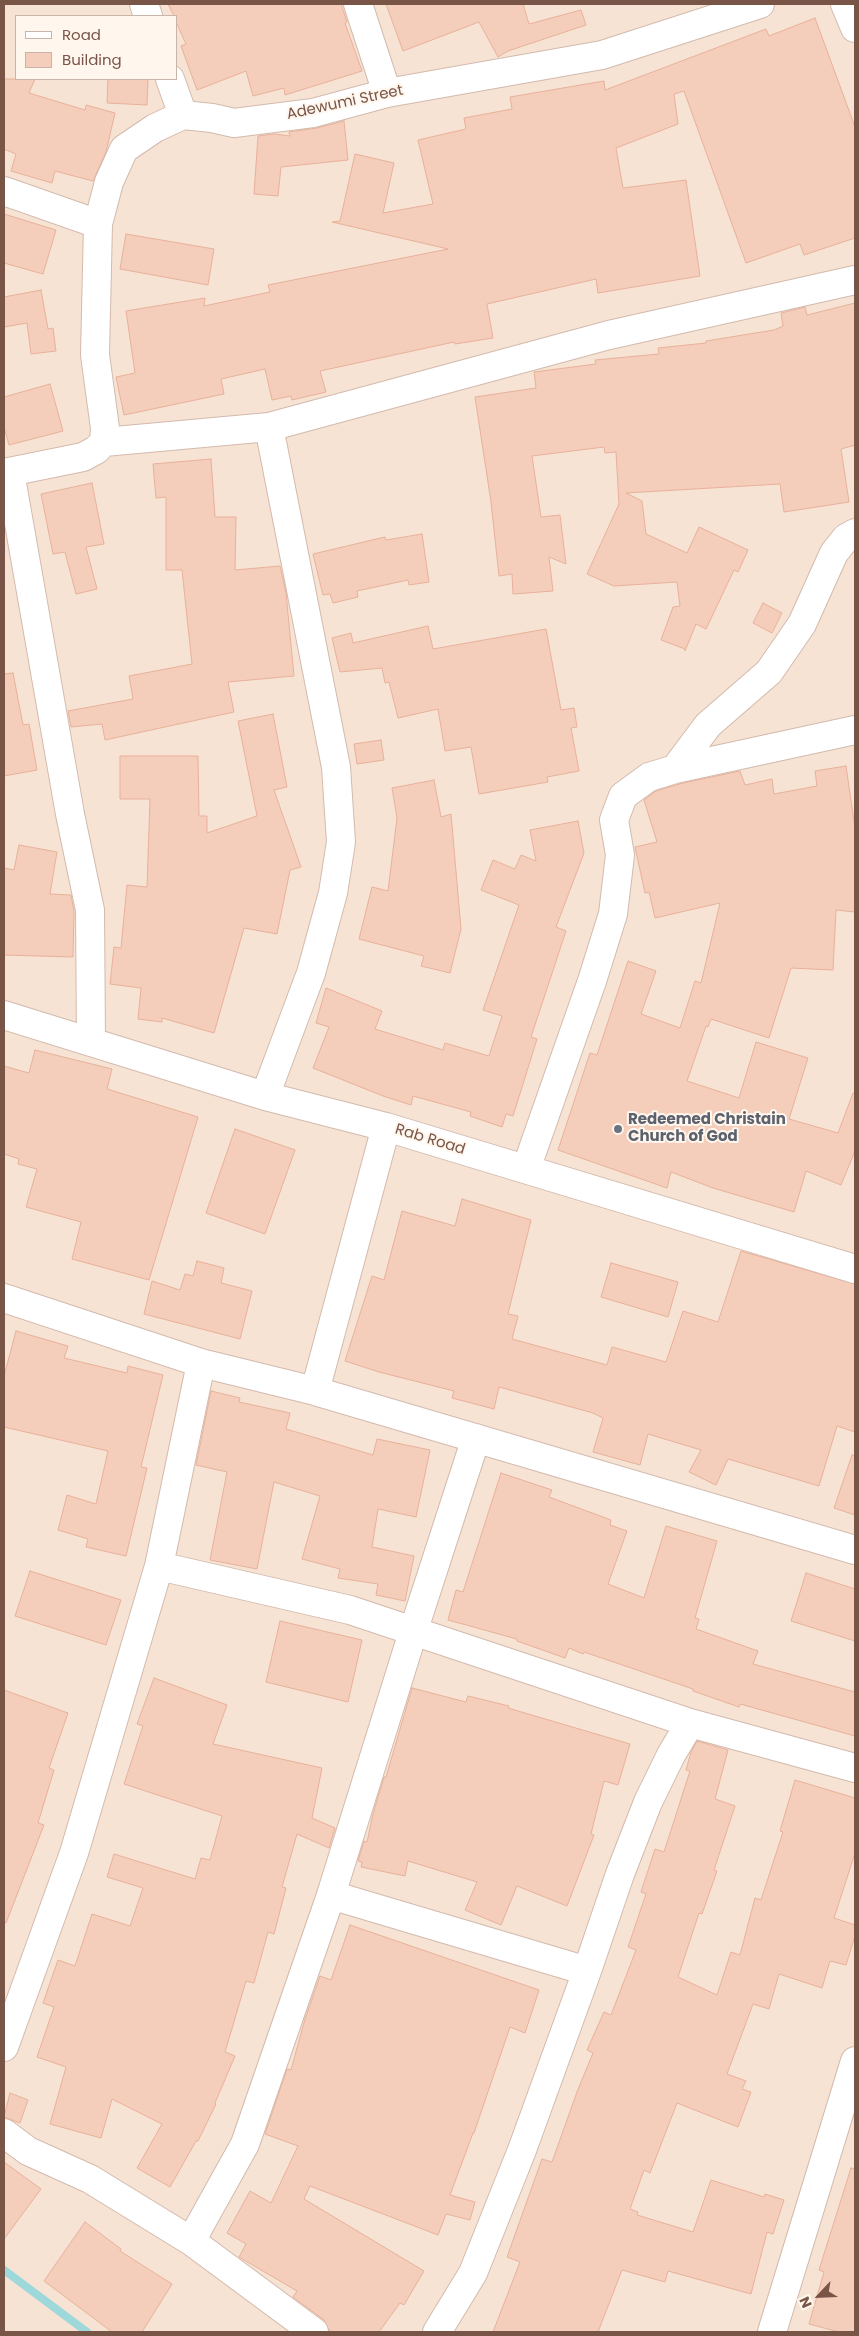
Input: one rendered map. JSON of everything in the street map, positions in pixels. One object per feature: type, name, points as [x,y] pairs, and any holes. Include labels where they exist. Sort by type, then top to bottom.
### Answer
[{"type":"street","points":[[358,4],[388,93]]},
{"type":"street","name":"Adewumi Street","points":[[183,115],[212,118],[234,123],[312,113],[388,93],[602,56],[760,4]]},
{"type":"street","points":[[845,4],[855,28]]},
{"type":"street","points":[[104,442],[105,428],[95,355],[98,224],[110,182],[124,150],[155,128],[183,115],[170,80]]},
{"type":"street","points":[[4,191],[98,224]]},
{"type":"street","points":[[91,1041],[90,910],[7,472],[83,457],[96,450],[104,442],[269,427],[609,335],[855,280]]},
{"type":"street","points":[[266,1096],[311,973],[333,893],[341,842],[336,767],[269,427]]},
{"type":"street","points":[[675,769],[708,725],[769,672],[802,624],[834,553],[846,538],[855,533]]},
{"type":"street","points":[[526,1169],[592,981],[613,914],[620,855],[614,820],[623,796],[649,777],[675,769],[855,730]]},
{"type":"street","name":"Rab Road","points":[[4,1015],[266,1096],[386,1127],[855,1269]]},
{"type":"street","points":[[315,1391],[386,1127]]},
{"type":"street","points":[[4,1298],[201,1363],[315,1391],[855,1550]]},
{"type":"street","points":[[4,2047],[74,1853],[159,1566],[201,1363]]},
{"type":"street","points":[[191,2242],[245,2144],[331,1896],[476,1438]]},
{"type":"street","points":[[159,1566],[350,1610],[414,1629],[690,1724],[855,1768]]},
{"type":"street","points":[[437,2332],[473,2273],[522,2150],[620,1874],[648,1802],[671,1755],[690,1724]]},
{"type":"street","points":[[331,1896],[587,1971]]},
{"type":"street","points":[[772,2332],[855,2061]]},
{"type":"street","points":[[4,2133],[28,2151],[90,2179],[191,2242],[314,2332]]},
{"type":"shaded area","points":[[4,4],[855,4],[855,2332],[4,2332]]},
{"type":"building","points":[[168,4],[341,4],[347,22],[345,23],[362,71],[285,95],[284,88],[253,96],[246,71],[197,90],[181,46],[186,44],[178,26],[178,15],[174,15]]},
{"type":"building","points":[[386,4],[523,4],[529,24],[581,10],[586,25],[508,51],[498,57],[479,22],[403,51]]},
{"type":"building","points":[[815,18],[855,127],[855,238],[804,255],[800,244],[746,263],[684,91],[674,94],[678,124],[616,148],[623,188],[686,180],[700,276],[598,293],[596,279],[487,304],[493,338],[455,344],[454,342],[320,371],[326,392],[292,400],[291,396],[272,400],[265,369],[221,379],[224,394],[124,415],[116,377],[135,373],[126,311],[205,298],[204,306],[270,292],[268,285],[448,249],[332,222],[340,221],[355,154],[394,163],[383,213],[433,204],[418,140],[466,129],[464,118],[512,109],[510,97],[604,81],[605,90],[766,29],[769,36]]},
{"type":"building","points":[[4,79],[35,80],[29,93],[85,110],[86,105],[115,113],[106,152],[93,181],[55,171],[52,183],[11,171],[16,154],[4,149]]},
{"type":"building","points":[[108,80],[148,80],[147,105],[107,103]]},
{"type":"building","points":[[344,121],[348,160],[281,167],[278,196],[254,194],[258,136],[274,134],[290,136],[289,132],[317,128]]},
{"type":"building","points":[[4,214],[56,230],[43,274],[4,263]]},
{"type":"building","points":[[126,234],[214,249],[208,285],[120,269]]},
{"type":"building","points":[[41,290],[48,329],[53,328],[56,351],[31,354],[27,323],[4,327],[4,297]]},
{"type":"building","points":[[855,303],[855,445],[841,449],[849,502],[784,512],[780,484],[626,493],[642,501],[646,534],[687,553],[699,527],[748,550],[738,572],[734,570],[706,629],[696,624],[685,651],[685,649],[661,640],[673,607],[680,606],[677,582],[614,586],[587,574],[619,504],[616,452],[605,453],[604,447],[532,456],[541,517],[560,515],[566,564],[549,557],[553,591],[513,594],[512,574],[499,576],[491,502],[475,397],[536,388],[534,372],[596,364],[595,360],[659,354],[658,348],[706,343],[706,341],[774,330],[783,326],[781,313],[805,307],[807,315]]},
{"type":"building","points":[[50,384],[63,431],[9,445],[4,427],[4,397]]},
{"type":"building","points":[[211,459],[215,517],[236,517],[235,570],[280,566],[286,593],[294,676],[228,682],[234,712],[105,740],[102,724],[71,727],[68,711],[133,699],[129,676],[192,664],[182,570],[166,570],[166,497],[156,498],[153,464]]},
{"type":"building","points":[[92,483],[104,544],[86,547],[97,589],[76,594],[65,552],[53,554],[41,494]]},
{"type":"building","points":[[422,534],[429,582],[409,585],[408,580],[357,591],[358,597],[333,603],[330,594],[323,595],[313,554],[385,537],[386,540]]},
{"type":"building","points":[[763,603],[782,613],[772,633],[753,623]]},
{"type":"building","points":[[428,626],[433,649],[546,629],[561,710],[574,708],[577,727],[571,728],[579,771],[547,777],[548,782],[479,794],[471,747],[445,751],[438,709],[398,718],[389,682],[385,683],[382,668],[340,672],[332,638],[351,633],[353,643]]},
{"type":"building","points":[[13,673],[23,725],[29,724],[37,770],[4,776],[4,674]]},
{"type":"building","points":[[273,714],[287,787],[274,790],[301,867],[290,870],[277,934],[244,928],[214,1033],[162,1018],[162,1022],[138,1019],[141,988],[110,984],[114,947],[121,948],[127,885],[147,887],[150,799],[120,799],[120,756],[198,756],[199,816],[207,816],[207,833],[257,816],[238,721]]},
{"type":"building","points":[[381,740],[384,760],[357,764],[354,744]]},
{"type":"building","points":[[846,766],[855,828],[855,912],[836,910],[833,970],[791,968],[769,1038],[711,1019],[708,1027],[706,1026],[687,1081],[739,1098],[756,1042],[808,1058],[789,1119],[838,1133],[853,1093],[855,1093],[855,1151],[841,1185],[806,1171],[794,1212],[713,1188],[671,1172],[667,1188],[558,1150],[590,1053],[597,1055],[628,961],[656,971],[641,1014],[680,1028],[695,981],[701,983],[720,903],[655,918],[649,892],[645,893],[635,847],[657,842],[644,800],[656,791],[679,784],[740,771],[745,785],[772,779],[774,794],[817,786],[815,771]]},
{"type":"building","points":[[434,780],[441,817],[451,814],[461,929],[450,973],[421,966],[424,956],[359,939],[372,887],[388,891],[397,818],[392,788]]},
{"type":"building","points":[[578,821],[584,853],[556,927],[566,931],[531,1037],[537,1039],[513,1116],[506,1114],[502,1127],[470,1116],[471,1112],[413,1096],[411,1105],[313,1068],[329,1027],[316,1023],[326,988],[382,1011],[375,1029],[443,1050],[445,1043],[489,1056],[502,1016],[483,1010],[519,905],[481,890],[493,860],[515,869],[521,855],[536,861],[530,830]]},
{"type":"building","points":[[19,845],[57,852],[50,894],[71,895],[74,912],[73,957],[4,955],[4,868],[14,870]]},
{"type":"building","points":[[35,1050],[112,1069],[107,1089],[198,1117],[149,1280],[72,1259],[81,1222],[26,1207],[37,1169],[18,1164],[19,1159],[4,1154],[4,1066],[29,1073]]},
{"type":"building","points":[[235,1129],[295,1150],[265,1234],[206,1213]]},
{"type":"building","points":[[462,1199],[531,1220],[508,1314],[518,1316],[512,1339],[607,1365],[612,1347],[666,1362],[683,1311],[718,1322],[741,1251],[855,1284],[855,1432],[837,1426],[819,1486],[728,1459],[716,1485],[689,1472],[701,1450],[648,1434],[640,1465],[593,1452],[603,1418],[593,1413],[499,1387],[494,1409],[452,1398],[454,1391],[379,1372],[345,1361],[372,1276],[384,1280],[402,1211],[455,1226]]},
{"type":"building","points":[[197,1261],[224,1268],[221,1283],[252,1291],[240,1339],[144,1314],[152,1281],[180,1290],[185,1274],[193,1276]]},
{"type":"building","points":[[611,1263],[678,1282],[668,1317],[601,1297]]},
{"type":"building","points":[[16,1331],[68,1346],[64,1358],[127,1373],[128,1366],[163,1375],[141,1467],[147,1468],[126,1556],[86,1547],[88,1539],[58,1530],[67,1495],[96,1504],[108,1451],[4,1427],[4,1376]]},
{"type":"building","points":[[211,1391],[240,1398],[239,1402],[290,1413],[286,1429],[373,1455],[377,1439],[430,1450],[416,1517],[378,1509],[372,1547],[414,1556],[405,1601],[376,1595],[378,1584],[338,1578],[340,1569],[302,1559],[320,1496],[274,1482],[257,1569],[210,1560],[227,1472],[196,1465]]},
{"type":"building","points":[[852,1455],[855,1456],[855,1515],[834,1508]]},
{"type":"building","points":[[501,1473],[552,1490],[549,1497],[611,1520],[610,1525],[627,1531],[608,1584],[644,1598],[666,1526],[717,1541],[695,1618],[699,1619],[696,1629],[758,1651],[753,1664],[855,1692],[855,1736],[740,1704],[739,1707],[693,1691],[693,1689],[584,1652],[583,1654],[569,1648],[565,1658],[517,1641],[517,1639],[448,1620],[456,1590],[463,1592]]},
{"type":"building","points":[[30,1571],[121,1600],[106,1645],[15,1616]]},
{"type":"building","points":[[806,1573],[855,1589],[855,1641],[791,1621]]},
{"type":"building","points":[[280,1621],[362,1640],[348,1702],[266,1682]]},
{"type":"building","points":[[154,1678],[227,1705],[213,1744],[322,1768],[312,1818],[335,1828],[329,1848],[297,1834],[282,1887],[286,1888],[274,1934],[268,1932],[254,1983],[246,1981],[225,2052],[235,2056],[216,2104],[198,2141],[196,2141],[170,2187],[137,2168],[162,2124],[112,2099],[101,2138],[50,2124],[66,2067],[37,2057],[54,2007],[43,2003],[58,1960],[75,1966],[92,1914],[130,1926],[143,1888],[107,1877],[114,1854],[195,1879],[201,1858],[210,1860],[222,1816],[124,1784],[143,1726],[137,1724]]},
{"type":"building","points":[[412,1688],[466,1702],[468,1696],[509,1706],[508,1708],[630,1744],[618,1785],[604,1781],[591,1834],[594,1835],[567,1906],[517,1886],[501,1925],[465,1910],[477,1882],[408,1861],[405,1876],[361,1867],[362,1862],[358,1861],[364,1841],[367,1842],[373,1814]]},
{"type":"building","points":[[4,1690],[68,1713],[49,1768],[54,1770],[38,1823],[44,1825],[6,1923],[4,1922]]},
{"type":"building","points":[[697,1741],[728,1750],[715,1799],[735,1806],[714,1870],[717,1871],[702,1914],[699,1913],[678,1977],[717,1995],[731,1952],[740,1955],[755,1898],[761,1900],[783,1832],[780,1831],[795,1780],[855,1798],[855,1853],[834,1918],[855,1925],[855,1936],[846,1965],[830,1961],[822,1988],[779,1974],[769,2009],[753,2004],[727,2074],[746,2081],[742,2089],[751,2092],[738,2127],[677,2103],[650,2173],[644,2170],[630,2209],[638,2212],[637,2215],[693,2232],[711,2180],[764,2197],[765,2194],[784,2200],[773,2234],[767,2232],[751,2294],[668,2271],[665,2282],[622,2270],[598,2332],[493,2332],[520,2262],[507,2257],[542,2159],[552,2162],[593,2053],[587,2050],[604,2012],[611,2015],[636,1950],[628,1947],[646,1894],[641,1892],[655,1849],[664,1852],[690,1771],[686,1770],[691,1752]]},
{"type":"building","points":[[350,1925],[539,1990],[525,2033],[510,2027],[474,2133],[450,2195],[475,2202],[470,2220],[446,2214],[438,2235],[310,2186],[304,2199],[424,2271],[404,2305],[400,2303],[379,2332],[330,2332],[324,2320],[293,2297],[297,2291],[239,2257],[246,2244],[227,2233],[250,2191],[271,2203],[298,2146],[265,2134],[287,2069],[291,2070],[305,2019],[320,1976],[331,1980]]},
{"type":"building","points":[[10,2093],[28,2100],[20,2123],[4,2117]]},
{"type":"building","points":[[4,2162],[41,2189],[4,2239]]},
{"type":"building","points":[[851,2168],[855,2169],[855,2332],[839,2332],[809,2324],[824,2272],[819,2270]]},
{"type":"building","points":[[85,2222],[121,2249],[120,2251],[172,2284],[142,2332],[112,2332],[44,2281]]},
{"type":"waterway","points":[[4,2270],[87,2332]]},
{"type":"place","name":"Redeemed Christain Church of God","points":[[618,1129]]}]
